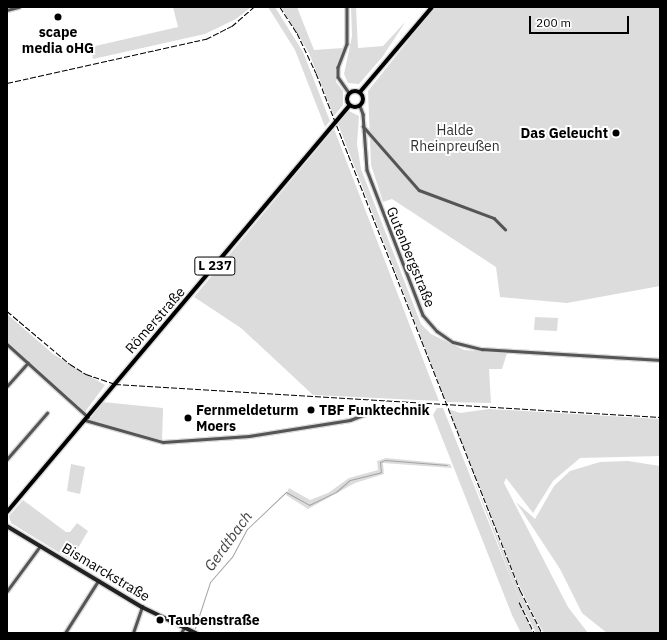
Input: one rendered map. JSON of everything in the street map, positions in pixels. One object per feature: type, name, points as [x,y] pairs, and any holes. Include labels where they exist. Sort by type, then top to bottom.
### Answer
[{"type":"main road","points":[[360,92],[364,100],[360,106],[349,106],[346,98],[349,93],[360,92],[432,7]]},
{"type":"main road","name":"Römerstraße","points":[[7,512],[87,419],[349,106]]},
{"type":"main road","name":"Bismarckstraße","points":[[7,526],[142,607],[196,633]]},
{"type":"street","points":[[7,10],[19,7]]},
{"type":"street","points":[[347,7],[347,44],[338,67],[338,77],[349,93]]},
{"type":"street","name":"Gutenbergstraße","points":[[360,106],[367,170],[423,316],[437,331],[453,342],[482,350],[660,360]]},
{"type":"street","points":[[363,126],[419,190],[494,218],[505,229]]},
{"type":"street","points":[[7,344],[87,419],[152,441],[168,442],[249,436],[350,420],[374,411]]},
{"type":"street","points":[[7,386],[8,382],[28,363]]},
{"type":"street","points":[[7,459],[47,414]]},
{"type":"street","points":[[7,591],[40,546]]},
{"type":"street","points":[[65,633],[98,581]]},
{"type":"street","points":[[133,633],[142,607]]},
{"type":"street","points":[[182,633],[184,628]]},
{"type":"green space","points":[[173,7],[251,7],[236,19],[205,34],[93,59],[91,47],[178,27]]},
{"type":"green space","points":[[268,7],[275,7],[303,52],[330,121],[325,127],[295,50]]},
{"type":"green space","points":[[281,7],[297,7],[314,50],[343,48],[335,70],[336,82],[343,91],[343,105],[334,116],[309,53]]},
{"type":"green space","points":[[351,7],[356,7],[358,48],[383,46],[406,21],[383,56],[359,84],[348,83],[344,74],[352,36]]},
{"type":"green space","name":"Halde Rheinpreußen","points":[[435,7],[660,7],[660,286],[567,303],[500,297],[496,267],[392,199],[383,202],[371,165],[368,91]]},
{"type":"green space","points":[[349,111],[359,116],[357,144],[361,169],[421,324],[431,334],[464,350],[507,353],[502,369],[489,369],[491,403],[446,402],[338,124]]},
{"type":"green space","points":[[334,129],[439,401],[313,395],[241,328],[194,297]]},
{"type":"green space","points":[[7,314],[53,354],[105,385],[85,412],[7,343]]},
{"type":"green space","points":[[535,317],[558,318],[557,331],[534,330]]},
{"type":"green space","points":[[102,402],[163,408],[162,440],[89,421]]},
{"type":"green space","points":[[437,408],[443,408],[533,633],[521,633],[512,615],[433,415]]},
{"type":"green space","points":[[448,409],[460,413],[489,409],[660,419],[660,456],[580,458],[553,481],[533,513],[506,478],[504,483],[568,607],[588,633],[544,633],[537,622],[517,581]]},
{"type":"green space","points":[[464,455],[519,590],[541,633],[536,633],[522,606]]},
{"type":"green space","points":[[386,458],[450,464],[452,468],[383,463],[384,474],[355,483],[308,509],[286,495],[289,488],[310,500],[328,493],[349,478],[378,470],[377,461]]},
{"type":"green space","points":[[628,461],[660,466],[660,633],[607,633],[582,613],[560,569],[516,502],[535,519],[554,486],[570,471],[600,462]]},
{"type":"green space","points":[[71,464],[85,467],[80,494],[67,491]]},
{"type":"green space","points":[[23,500],[66,532],[70,532],[77,523],[88,531],[71,560],[11,523],[9,516]]},
{"type":"waterway","name":"Gerdtbach","points":[[195,628],[210,582],[232,557],[247,529],[286,492],[309,505],[336,492],[350,480],[381,472],[380,462],[385,460],[447,465]]},
{"type":"railway","points":[[7,83],[206,39],[232,26],[254,7]]},
{"type":"railway","points":[[280,7],[297,33],[316,73],[520,590],[542,633]]},
{"type":"railway","points":[[7,311],[70,364],[86,374],[115,384],[660,417]]},
{"type":"railway","points":[[519,602],[534,633]]},
{"type":"place","name":"scape media oHG","points":[[58,17]]},
{"type":"place","name":"Das Geleucht","points":[[616,133]]},
{"type":"place","name":"TBF Funktechnik","points":[[311,410]]},
{"type":"place","name":"Fernmeldeturm Moers","points":[[188,418]]},
{"type":"place","name":"Taubenstraße","points":[[160,620]]}]
